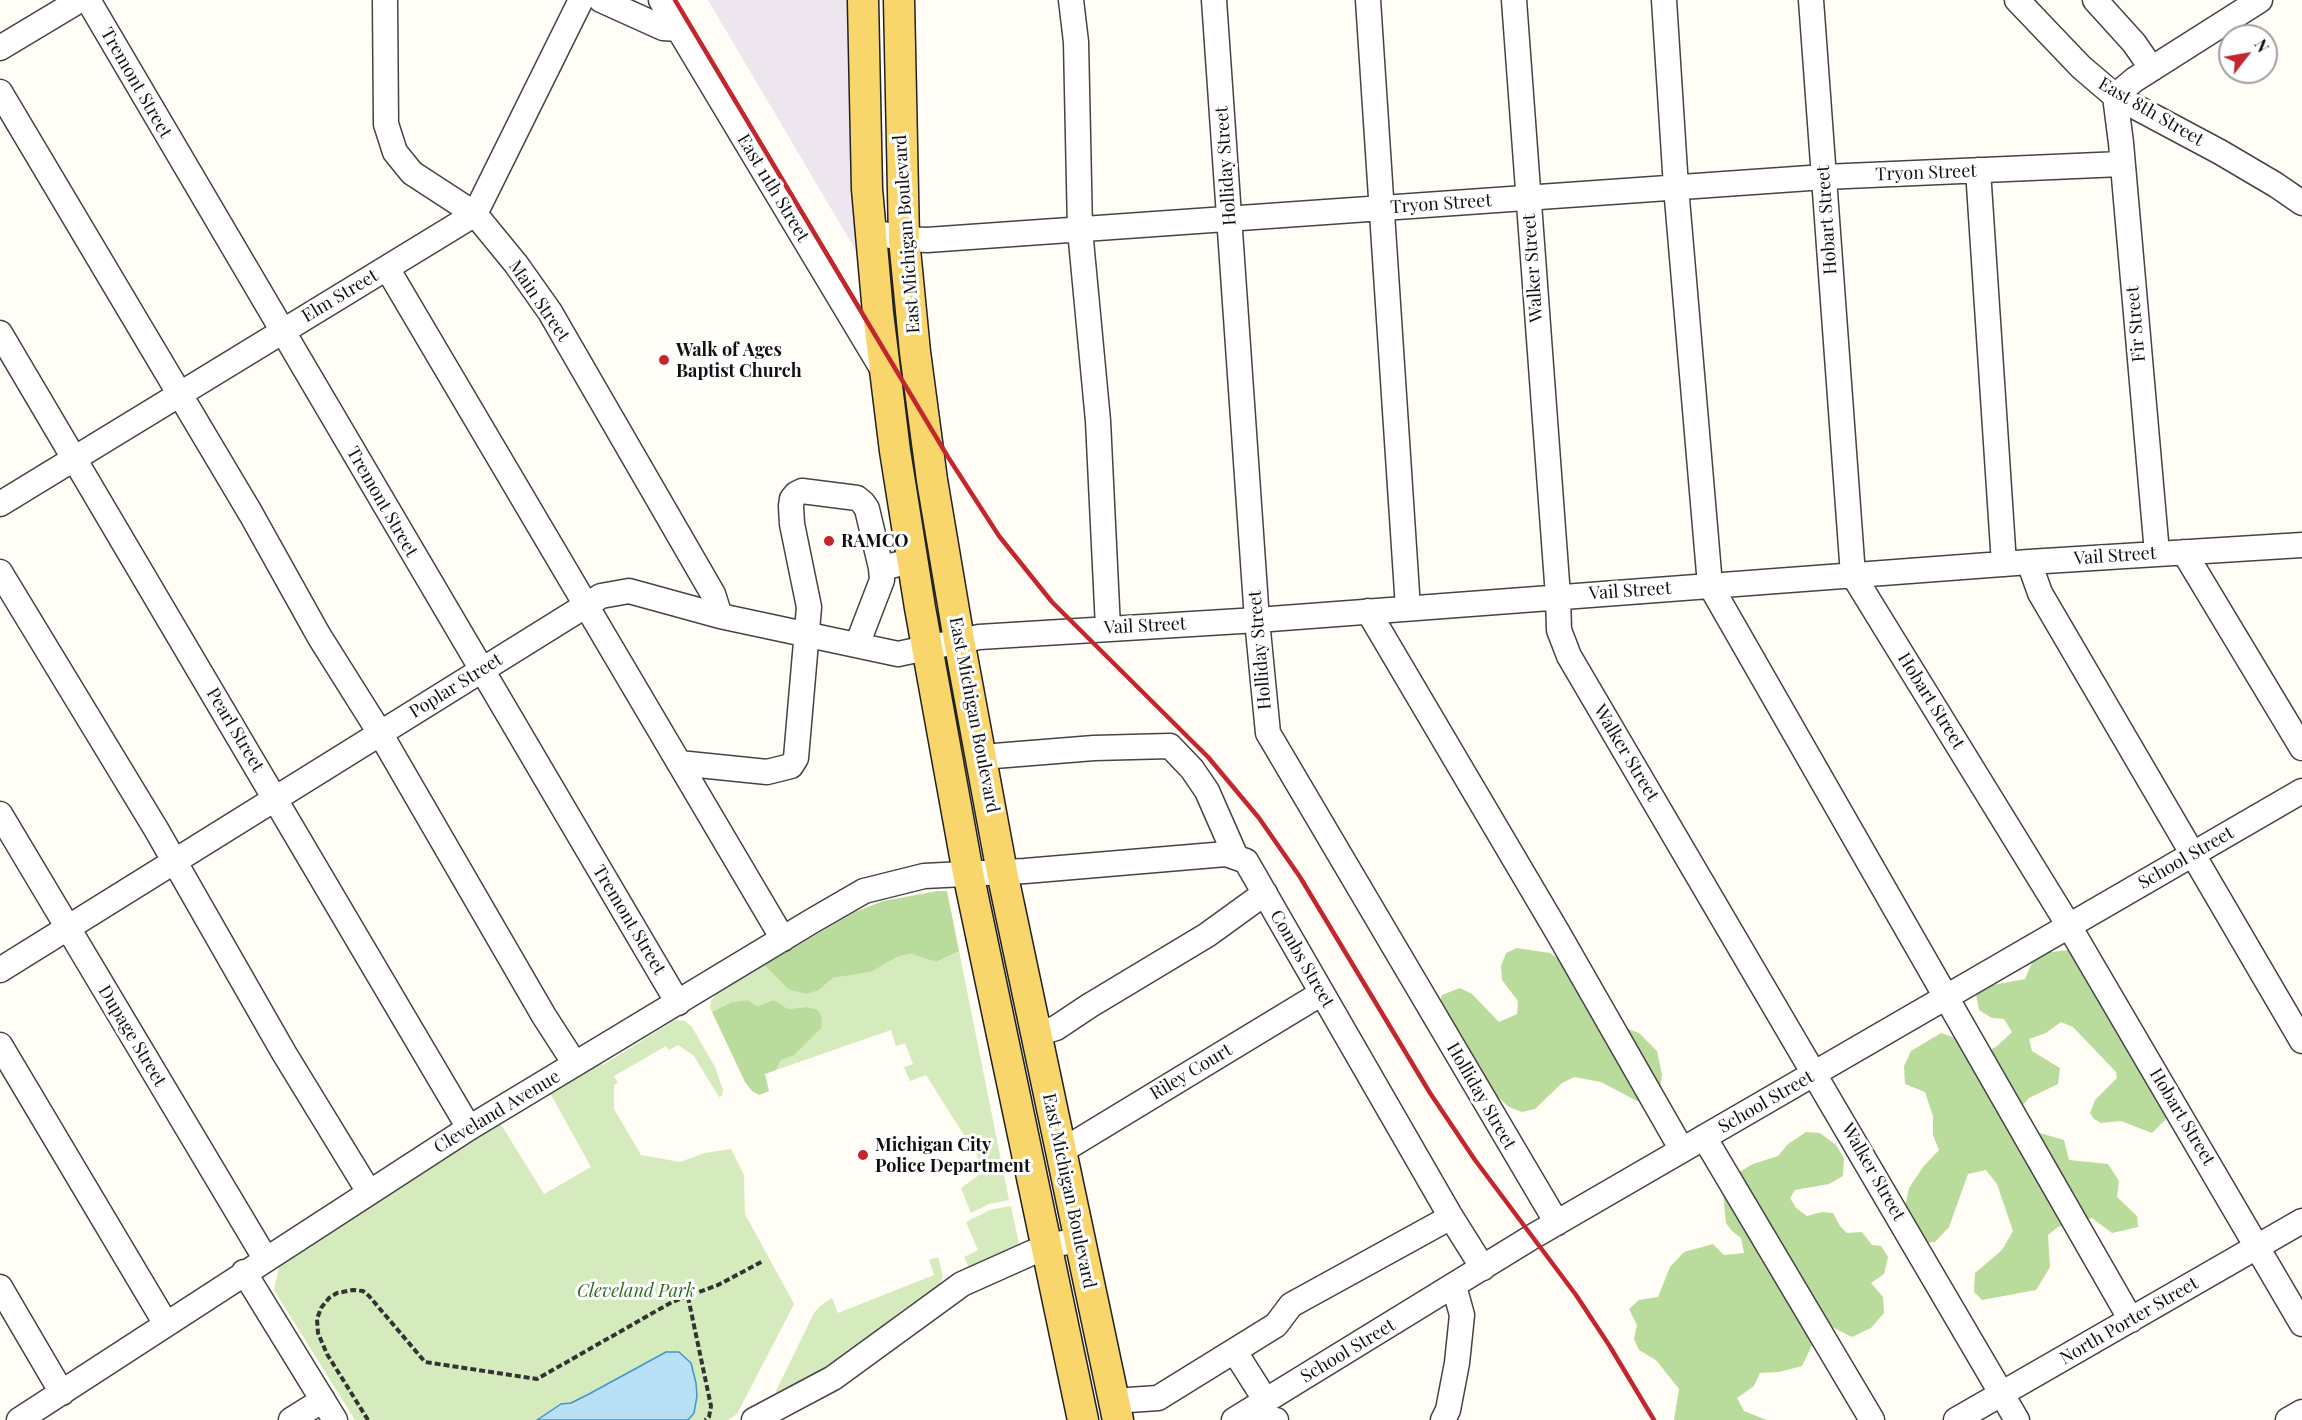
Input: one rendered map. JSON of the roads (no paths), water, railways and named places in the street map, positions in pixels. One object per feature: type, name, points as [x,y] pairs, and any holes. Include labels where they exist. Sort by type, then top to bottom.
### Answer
[{"type":"main road","name":"East Michigan Boulevard","points":[[863,0],[864,103],[870,231],[894,451],[968,873],[1083,1420]]},
{"type":"main road","name":"East Michigan Boulevard","points":[[898,0],[904,239],[915,352],[932,480],[958,640],[1002,872],[1116,1411]]},
{"type":"street","points":[[0,48],[80,0]]},
{"type":"street","name":"Tremont Street","points":[[88,0],[678,1003]]},
{"type":"street","name":"Main Street","points":[[385,0],[386,124],[394,152],[412,173],[475,214],[516,264],[550,312],[713,594],[720,616]]},
{"type":"street","points":[[475,214],[581,0]]},
{"type":"street","points":[[601,0],[663,28],[678,29]]},
{"type":"street","name":"East 11th Street","points":[[661,0],[886,375]]},
{"type":"street","points":[[1071,0],[1076,42],[1080,230],[1098,421],[1108,628]]},
{"type":"street","name":"Holliday Street","points":[[1214,0],[1257,620],[1268,733],[1557,1223]]},
{"type":"street","points":[[1368,0],[1408,608]]},
{"type":"street","name":"Walker Street","points":[[1514,0],[1559,630],[1569,656],[2017,1420]]},
{"type":"street","points":[[1664,0],[1676,187],[1710,585],[2131,1320]]},
{"type":"street","name":"Hobart Street","points":[[1810,0],[1853,575],[2069,926],[2302,1323]]},
{"type":"street","name":"East 8th Street","points":[[2017,0],[2081,67],[2115,96],[2220,152],[2302,203]]},
{"type":"street","points":[[2095,0],[2134,43],[2152,69]]},
{"type":"street","points":[[2115,96],[2152,69],[2260,0]]},
{"type":"street","points":[[0,92],[251,514],[319,636],[380,733],[544,1016],[575,1064]]},
{"type":"street","name":"Fir Street","points":[[2115,96],[2157,553]]},
{"type":"street","name":"Tryon Street","points":[[870,231],[904,239],[927,240],[1824,177],[2121,164]]},
{"type":"street","points":[[1978,170],[2004,564]]},
{"type":"street","name":"Elm Street","points":[[0,504],[475,214]]},
{"type":"street","points":[[387,268],[783,939]]},
{"type":"street","name":"Pearl Street","points":[[0,333],[469,1128]]},
{"type":"street","points":[[679,763],[767,772],[791,766],[796,758],[809,607],[791,515],[792,499],[802,491],[857,498],[867,509],[882,580],[857,645]]},
{"type":"street","name":"Vail Street","points":[[958,640],[2029,562],[2302,545]]},
{"type":"street","points":[[2184,552],[2302,748]]},
{"type":"street","points":[[881,568],[912,561]]},
{"type":"street","points":[[2029,562],[2040,593],[2302,1041]]},
{"type":"street","points":[[0,572],[174,861],[284,1053],[369,1192]]},
{"type":"street","name":"Poplar Street","points":[[0,970],[601,596],[629,591],[720,616],[898,654],[958,640]]},
{"type":"street","points":[[1368,611],[1558,933],[1682,1150]]},
{"type":"street","name":"Combs Street","points":[[982,757],[1094,748],[1170,746],[1192,769],[1207,791],[1236,857],[1246,861],[1451,1217],[1483,1268]]},
{"type":"street","name":"School Street","points":[[1256,1413],[1557,1223],[2302,791]]},
{"type":"street","name":"Dupage Street","points":[[0,814],[265,1258]]},
{"type":"street","points":[[1002,872],[1227,854],[1236,857]]},
{"type":"street","name":"Cleveland Avenue","points":[[19,1420],[265,1258],[469,1128],[864,891],[924,876],[1002,872]]},
{"type":"street","points":[[1037,1034],[1056,1028],[1207,935],[1264,893]]},
{"type":"street","name":"Riley Court","points":[[1060,1152],[1322,993]]},
{"type":"street","points":[[0,1045],[166,1324]]},
{"type":"street","points":[[1704,1137],[1872,1420]]},
{"type":"street","points":[[1116,1411],[1158,1398],[1276,1325],[1292,1305],[1451,1217]]},
{"type":"street","name":"North Porter Street","points":[[1956,1420],[2302,1221]]},
{"type":"street","points":[[754,1420],[833,1378],[962,1284],[1047,1246],[1079,1240]]},
{"type":"street","points":[[244,1272],[329,1410],[291,1420]]},
{"type":"street","points":[[1443,1420],[1448,1410],[1457,1363],[1462,1315],[1454,1286]]},
{"type":"street","points":[[0,1287],[62,1393]]},
{"type":"street","points":[[1235,1352],[1256,1413]]},
{"type":"street","points":[[2288,1420],[2302,1412]]},
{"type":"water","points":[[666,1352],[679,1352],[691,1363],[697,1396],[694,1413],[688,1420],[537,1420],[561,1404],[571,1403]]},
{"type":"railway","points":[[675,0],[948,457],[999,536],[1052,602],[1208,757],[1259,818],[1300,877],[1430,1093],[1475,1160],[1576,1295],[1654,1420]]},
{"type":"place","name":"Walk of Ages Baptist Church","points":[[664,360]]},
{"type":"place","name":"RAMCO","points":[[829,541]]},
{"type":"place","name":"Michigan City Police Department","points":[[863,1155]]},
{"type":"park label","name":"Cleveland Park","points":[[636,1291]]}]
